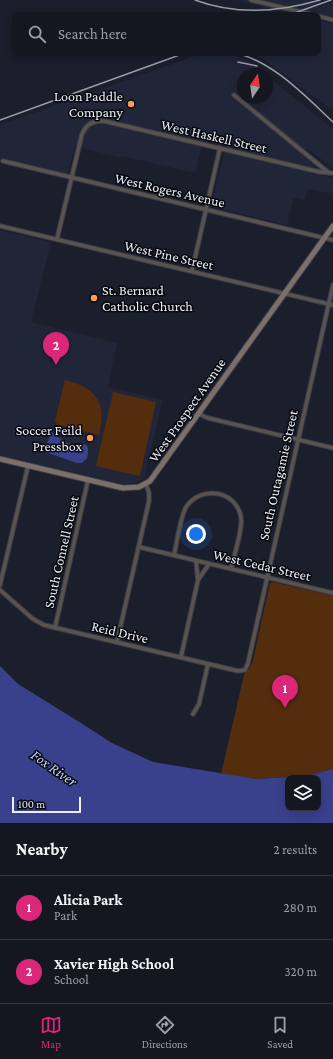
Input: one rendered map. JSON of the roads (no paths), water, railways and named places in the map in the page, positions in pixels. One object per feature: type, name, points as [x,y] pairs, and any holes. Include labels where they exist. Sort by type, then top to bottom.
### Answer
[{"type":"main road","name":"West Prospect Avenue","points":[[146,484],[157,473],[333,226]]},
{"type":"main road","points":[[0,459],[126,488],[139,487],[146,484]]},
{"type":"street","points":[[251,0],[301,12]]},
{"type":"street","points":[[321,17],[333,20]]},
{"type":"street","points":[[234,95],[331,173]]},
{"type":"street","name":"West Haskell Street","points":[[71,178],[84,129],[91,123],[97,121],[104,121],[331,173]]},
{"type":"street","points":[[192,271],[220,148]]},
{"type":"street","name":"West Rogers Avenue","points":[[3,161],[333,240]]},
{"type":"street","points":[[57,239],[71,178]]},
{"type":"street","name":"West Pine Street","points":[[0,226],[331,304]]},
{"type":"street","name":"South Outagamie Street","points":[[245,670],[247,668],[266,577],[331,304],[333,285]]},
{"type":"street","points":[[199,414],[208,418],[333,448]]},
{"type":"street","points":[[0,585],[28,466]]},
{"type":"street","name":"South Connell Street","points":[[55,628],[88,480]]},
{"type":"street","points":[[117,642],[150,498],[146,484]]},
{"type":"street","points":[[174,555],[183,513],[194,499],[202,494],[216,493],[226,496],[232,501],[241,517],[241,528],[231,569]]},
{"type":"street","name":"West Cedar Street","points":[[139,547],[333,593]]},
{"type":"street","points":[[181,657],[198,580],[196,561]]},
{"type":"street","points":[[198,580],[209,564]]},
{"type":"street","name":"Reid Drive","points":[[0,590],[37,622],[55,628],[238,671],[245,670]]},
{"type":"street","points":[[193,714],[199,704],[208,664]]},
{"type":"water","points":[[49,431],[68,443],[86,445],[88,447],[87,458],[82,463],[77,463],[43,451],[49,439]]},
{"type":"water","name":"Fox River","points":[[0,666],[18,684],[112,743],[153,762],[256,779],[285,777],[285,811],[321,811],[321,775],[310,775],[333,769],[333,823],[0,823]]},
{"type":"railway","points":[[195,0],[210,5],[241,10],[289,7],[320,0]]},
{"type":"railway","points":[[297,12],[331,0]]},
{"type":"railway","points":[[0,120],[177,56]]},
{"type":"railway","points":[[244,56],[262,63],[275,71],[300,91],[333,122]]},
{"type":"railway","points":[[238,62],[257,66]]},
{"type":"place","name":"Loon Paddle Company","points":[[131,104]]},
{"type":"place","name":"St. Bernard Catholic Church","points":[[94,298]]},
{"type":"place","name":"Xavier High School","points":[[56,365]]},
{"type":"place","name":"Soccer Feild Pressbox","points":[[90,438]]},
{"type":"place","name":"Alicia Park","points":[[285,708]]}]
